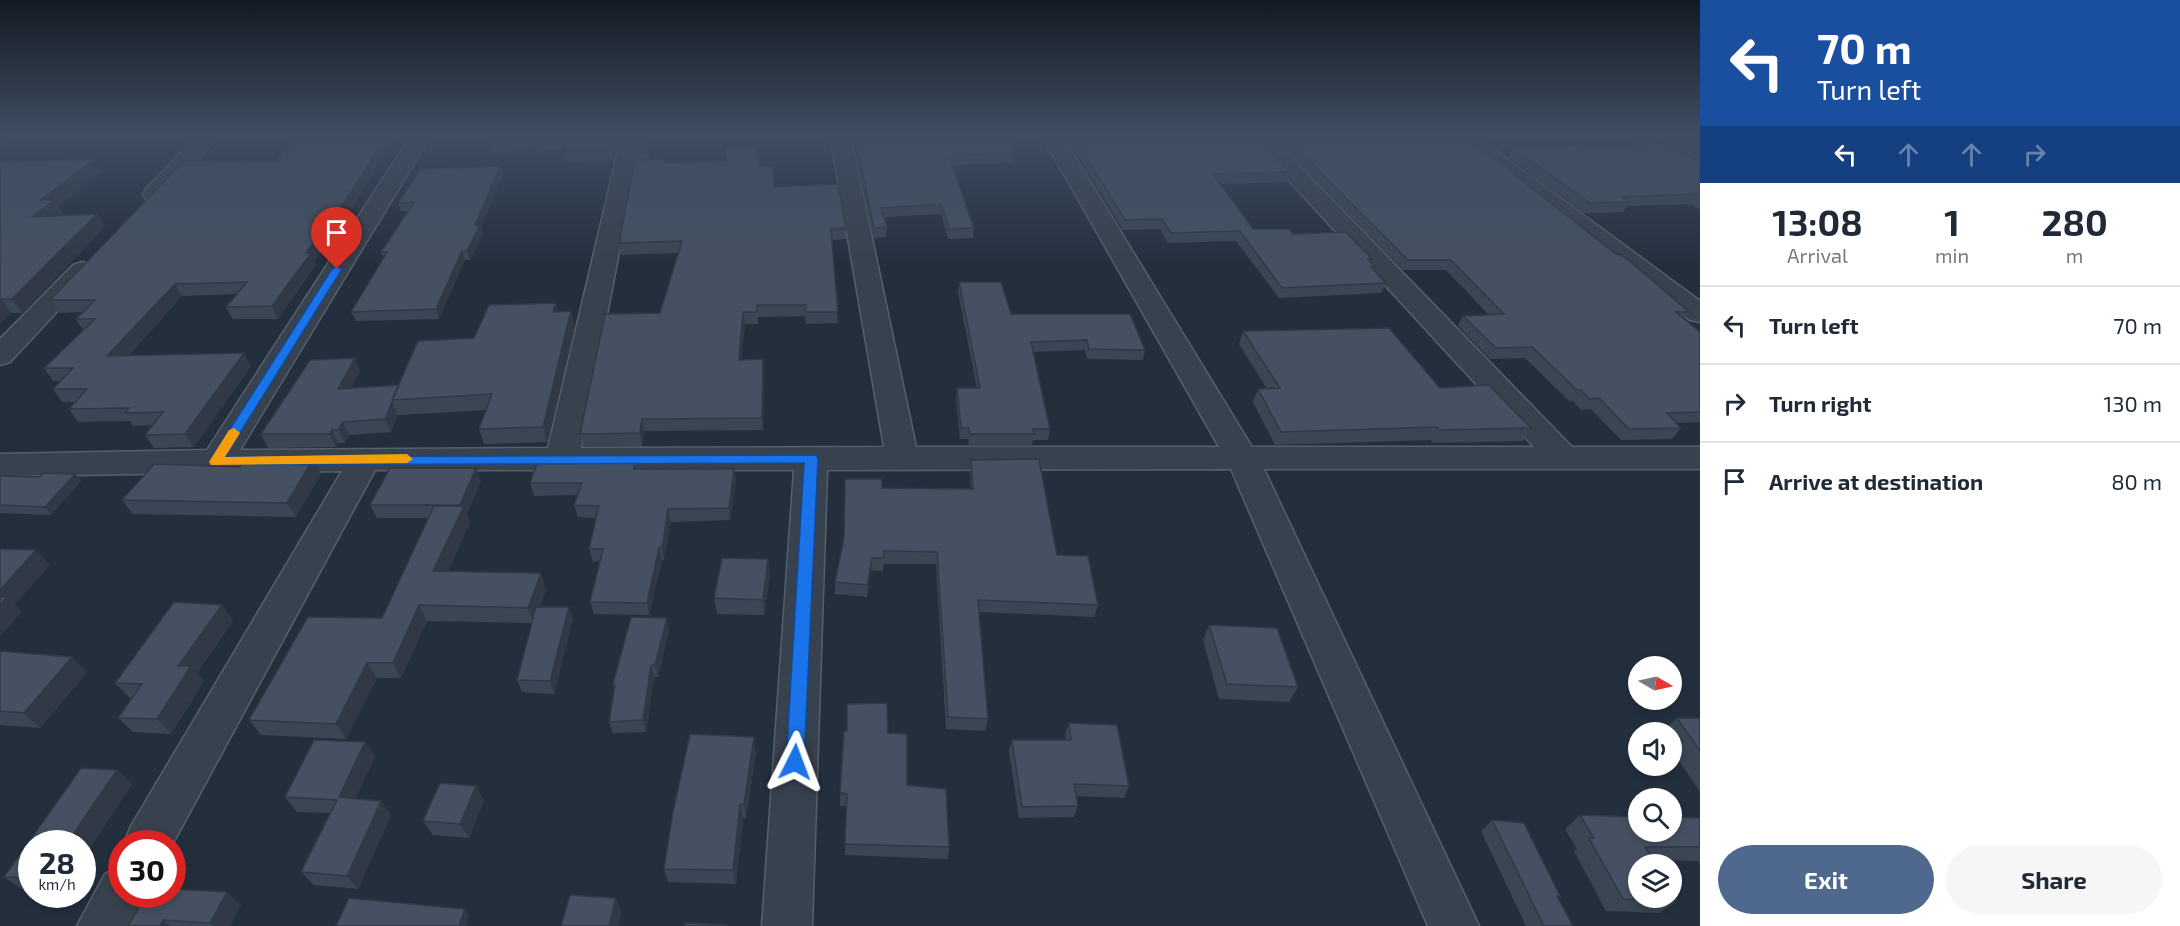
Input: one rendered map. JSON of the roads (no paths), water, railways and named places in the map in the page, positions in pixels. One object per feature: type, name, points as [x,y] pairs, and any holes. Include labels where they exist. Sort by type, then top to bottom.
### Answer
[{"type":"street","points":[[138,211],[170,177]]},
{"type":"street","points":[[216,462],[395,177]]},
{"type":"street","points":[[562,459],[623,177]]},
{"type":"street","points":[[848,177],[902,458]]},
{"type":"street","points":[[1076,177],[1242,458],[1454,926]]},
{"type":"street","points":[[1297,177],[1563,458]]},
{"type":"street","points":[[1518,177],[1700,314]]},
{"type":"street","points":[[0,356],[97,254]]},
{"type":"street","points":[[0,465],[365,459],[811,458],[1563,458],[1696,462]]},
{"type":"street","points":[[787,926],[811,458]]},
{"type":"street","points":[[155,830],[365,459]]},
{"type":"street","points":[[102,926],[112,908]]}]
